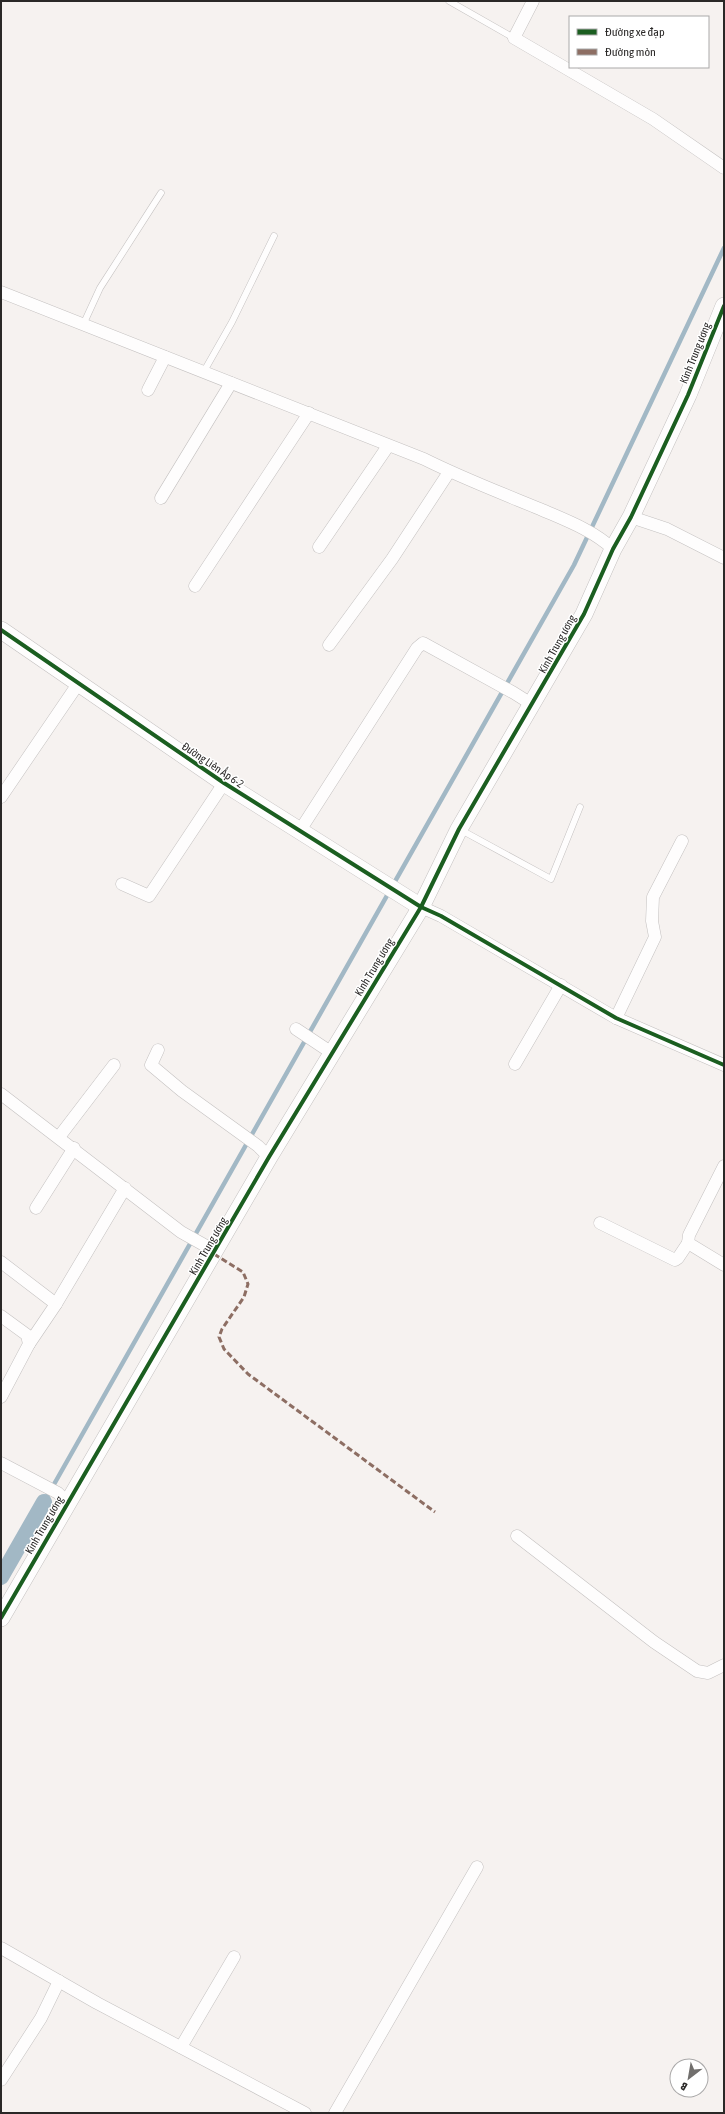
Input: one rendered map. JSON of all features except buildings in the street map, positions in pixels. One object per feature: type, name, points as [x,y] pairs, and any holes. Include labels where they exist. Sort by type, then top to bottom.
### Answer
[{"type":"street","points":[[533,1],[514,38],[653,118],[724,168]]},
{"type":"street","points":[[1,292],[309,413],[424,460],[564,520],[607,543]]},
{"type":"street","name":"Kinh Trung ương","points":[[1,1618],[63,1498],[210,1250],[263,1151],[332,1053],[414,903],[533,705],[584,614],[607,543],[631,517],[688,395],[724,306]]},
{"type":"street","points":[[148,390],[165,357]]},
{"type":"street","points":[[161,498],[231,383]]},
{"type":"street","points":[[195,586],[309,413]]},
{"type":"street","points":[[319,547],[388,446]]},
{"type":"street","points":[[329,645],[387,566],[449,472]]},
{"type":"street","points":[[631,517],[667,529],[724,558]]},
{"type":"street","name":"Đường Liên Ấp 6-2","points":[[1,630],[224,783],[299,832],[414,903]]},
{"type":"street","points":[[299,832],[416,648],[423,643],[533,705]]},
{"type":"street","points":[[1,797],[78,684]]},
{"type":"street","points":[[122,884],[149,896],[224,783]]},
{"type":"street","points":[[616,1018],[655,937],[652,921],[653,897],[682,841]]},
{"type":"street","points":[[414,903],[441,916],[616,1018],[724,1065]]},
{"type":"street","points":[[515,1064],[561,985]]},
{"type":"street","points":[[296,1029],[332,1053]]},
{"type":"street","points":[[158,1050],[151,1065],[263,1151]]},
{"type":"street","points":[[59,1137],[114,1065]]},
{"type":"street","points":[[1,1094],[74,1148],[181,1232],[210,1250]]},
{"type":"street","points":[[36,1208],[74,1148]]},
{"type":"street","points":[[600,1223],[675,1260],[688,1243],[689,1235],[724,1166]]},
{"type":"street","points":[[1,1397],[30,1344],[56,1304],[124,1188]]},
{"type":"street","points":[[688,1243],[724,1265]]},
{"type":"street","points":[[1,1262],[56,1304]]},
{"type":"street","points":[[1,1316],[27,1335],[30,1344]]},
{"type":"street","points":[[1,1463],[45,1486],[63,1498]]},
{"type":"street","points":[[517,1536],[654,1642],[697,1671],[708,1673],[724,1665]]},
{"type":"street","points":[[335,2113],[477,1867]]},
{"type":"street","points":[[1,1948],[182,2048],[305,2113]]},
{"type":"street","points":[[182,2048],[234,1957]]},
{"type":"street","points":[[1,2080],[41,2018],[59,1981]]},
{"type":"lane","points":[[450,1],[514,38]]},
{"type":"lane","points":[[83,325],[100,288],[161,193]]},
{"type":"lane","points":[[203,372],[232,322],[274,236]]},
{"type":"lane","points":[[459,829],[551,879],[580,807]]},
{"type":"waterway","points":[[44,1502],[574,565],[724,248]]},
{"type":"waterway","points":[[1,1577],[44,1502]]},
{"type":"marked path","points":[[214,1254],[243,1272],[248,1284],[244,1297],[222,1329],[219,1337],[224,1349],[248,1374],[435,1512]]},
{"type":"cycle path","points":[[1,1618],[269,1157],[421,907],[459,829],[584,614],[613,549],[631,517],[688,395],[724,306]]},
{"type":"cycle path","points":[[1,630],[224,783],[421,907],[441,916],[616,1018],[724,1065]]}]
